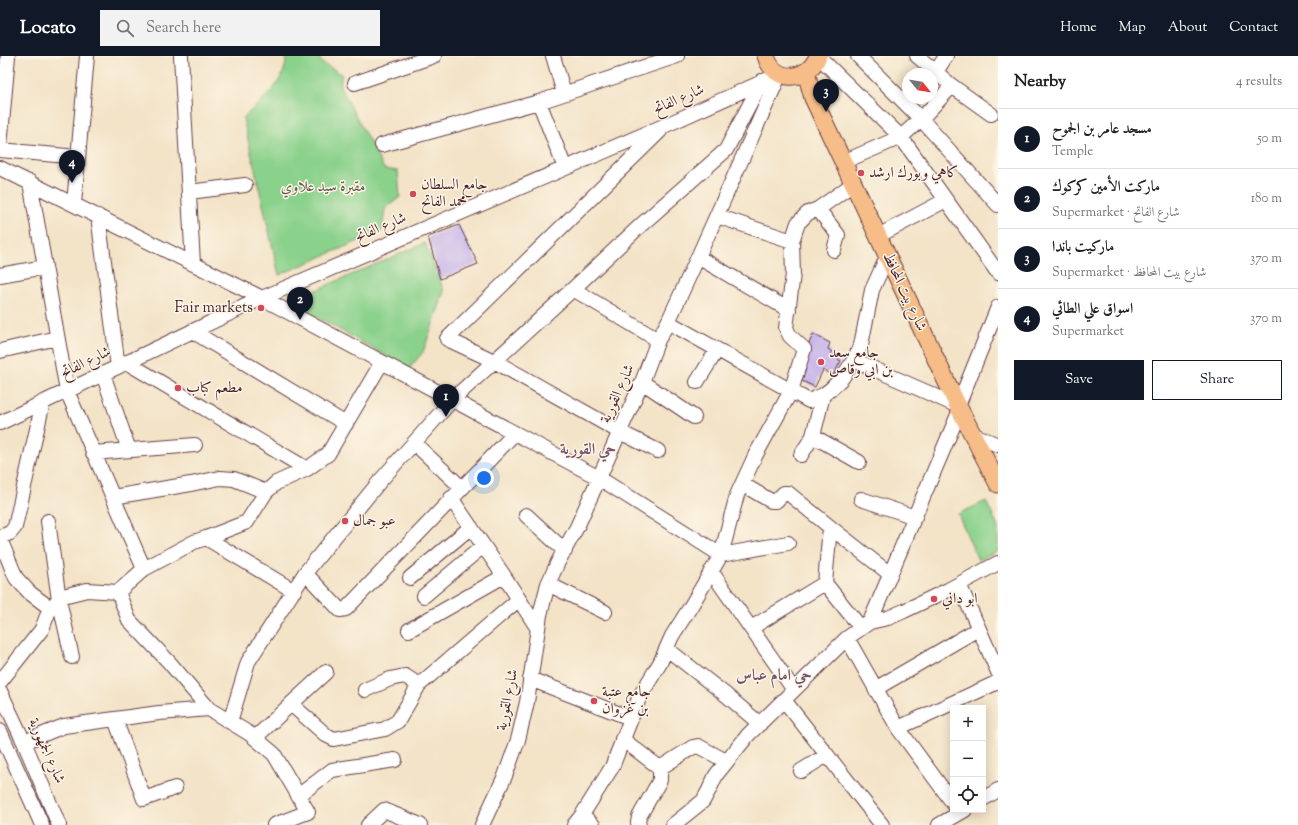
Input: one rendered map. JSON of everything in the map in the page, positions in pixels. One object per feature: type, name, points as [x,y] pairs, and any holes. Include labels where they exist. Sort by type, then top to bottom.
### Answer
[{"type":"main road","points":[[766,56],[773,69],[794,74],[812,68],[818,56]]},
{"type":"main road","name":"شارع بيت المحافظ","points":[[794,74],[813,98],[959,408],[998,484]]},
{"type":"street","points":[[0,146],[2,103],[8,56]]},
{"type":"street","points":[[74,204],[87,56]]},
{"type":"street","points":[[181,56],[193,264]]},
{"type":"street","points":[[355,83],[434,56]]},
{"type":"street","points":[[553,56],[564,93]]},
{"type":"street","points":[[382,145],[539,102],[677,56]]},
{"type":"street","points":[[818,56],[901,137],[998,273]]},
{"type":"street","points":[[858,56],[921,119],[998,205]]},
{"type":"street","points":[[917,56],[931,68]]},
{"type":"street","points":[[938,69],[946,56]]},
{"type":"street","name":"شارع الفاتح","points":[[0,423],[262,298],[666,125],[762,82],[794,74]]},
{"type":"street","name":"شارع القورية","points":[[482,825],[505,776],[523,721],[541,608],[548,584],[599,478],[642,382],[658,340],[668,322],[740,164],[794,74]]},
{"type":"street","points":[[938,74],[952,86],[991,114]]},
{"type":"street","points":[[230,722],[248,662],[305,573],[380,481],[452,400],[641,225],[726,150],[762,82]]},
{"type":"street","points":[[843,162],[901,137],[921,119],[952,86]]},
{"type":"street","points":[[539,102],[565,168]]},
{"type":"street","points":[[658,451],[620,432],[494,361],[447,339],[666,125]]},
{"type":"street","points":[[0,150],[78,157]]},
{"type":"street","points":[[726,150],[740,164]]},
{"type":"street","points":[[0,168],[262,298],[599,478],[721,555],[788,544]]},
{"type":"street","points":[[30,182],[66,391],[144,569]]},
{"type":"street","points":[[593,825],[578,820],[608,775],[617,756],[630,718],[640,696],[656,669],[672,636],[721,555],[737,495],[755,456],[791,392],[804,349],[790,336],[786,330],[793,274],[792,241],[798,223],[808,213],[818,209],[853,184]]},
{"type":"street","points":[[189,192],[245,185]]},
{"type":"street","points":[[878,236],[946,200]]},
{"type":"street","points":[[818,209],[838,235],[834,250]]},
{"type":"street","points":[[98,216],[122,364],[307,468]]},
{"type":"street","points":[[717,216],[792,241]]},
{"type":"street","points":[[698,257],[789,310]]},
{"type":"street","points":[[668,322],[791,392],[810,401],[823,395],[842,378],[854,360],[860,345],[872,290],[887,257]]},
{"type":"street","points":[[0,275],[45,267]]},
{"type":"street","points":[[573,289],[658,340]]},
{"type":"street","points":[[865,625],[890,574],[915,517],[998,307]]},
{"type":"street","points":[[192,331],[346,424]]},
{"type":"street","points":[[0,351],[57,338]]},
{"type":"street","points":[[697,382],[717,350]]},
{"type":"street","points":[[854,360],[959,408]]},
{"type":"street","points":[[0,682],[42,629],[54,604],[63,596],[87,590],[118,592],[144,569],[194,542],[247,522],[266,492],[276,483],[307,468],[328,454],[382,362]]},
{"type":"street","points":[[102,374],[129,450]]},
{"type":"street","points":[[642,382],[694,417]]},
{"type":"street","points":[[801,455],[813,436],[823,395]]},
{"type":"street","points":[[43,402],[15,527],[10,533],[0,538],[16,578],[30,593],[54,604]]},
{"type":"street","points":[[305,573],[340,610],[346,609],[515,433]]},
{"type":"street","points":[[972,434],[998,445]]},
{"type":"street","points":[[813,436],[858,462]]},
{"type":"street","points":[[414,443],[462,488]]},
{"type":"street","points":[[94,453],[195,445]]},
{"type":"street","points":[[113,497],[220,478],[234,479],[266,492]]},
{"type":"street","points":[[742,484],[771,501],[776,501],[784,493],[788,493],[890,574]]},
{"type":"street","points":[[451,498],[538,629]]},
{"type":"street","points":[[861,499],[915,517]]},
{"type":"street","points":[[526,515],[565,551]]},
{"type":"street","points":[[48,521],[54,604],[72,657]]},
{"type":"street","points":[[410,578],[470,527]]},
{"type":"street","points":[[830,527],[825,583],[865,625]]},
{"type":"street","points":[[206,538],[294,591]]},
{"type":"street","points":[[424,596],[483,546]]},
{"type":"street","points":[[676,824],[702,801],[716,774],[748,735],[847,638],[865,625],[904,611],[998,563]]},
{"type":"street","points":[[712,571],[794,690]]},
{"type":"street","points":[[408,630],[504,576]]},
{"type":"street","points":[[751,628],[825,583]]},
{"type":"street","points":[[548,584],[605,612]]},
{"type":"street","points":[[959,584],[998,672]]},
{"type":"street","points":[[118,592],[129,620],[169,662],[209,709],[255,738],[274,754],[308,812],[304,820],[274,825]]},
{"type":"street","points":[[291,704],[326,735],[334,738],[343,738],[386,729],[398,721],[419,685],[518,600]]},
{"type":"street","points":[[875,689],[978,629]]},
{"type":"street","points":[[847,638],[898,728],[950,797]]},
{"type":"street","points":[[667,648],[760,724]]},
{"type":"street","points":[[255,738],[326,672]]},
{"type":"street","points":[[364,690],[390,679],[405,676],[419,685]]},
{"type":"street","points":[[530,678],[630,718]]},
{"type":"street","points":[[898,728],[998,682]]},
{"type":"street","name":"شارع الجمهورية","points":[[0,691],[24,742],[59,825]]},
{"type":"street","points":[[784,700],[882,825]]},
{"type":"street","points":[[24,742],[64,726],[159,713],[209,709]]},
{"type":"street","points":[[115,719],[144,799],[175,788]]},
{"type":"street","points":[[622,739],[660,768]]},
{"type":"street","points":[[2,741],[42,825]]},
{"type":"street","points":[[660,768],[693,747],[698,746],[726,761]]},
{"type":"street","points":[[801,771],[827,755]]},
{"type":"street","points":[[298,796],[332,770],[396,760]]},
{"type":"street","points":[[639,825],[639,817],[660,780],[660,768]]},
{"type":"street","points":[[986,797],[998,790]]},
{"type":"street","points":[[368,825],[384,810],[420,825]]},
{"type":"street","points":[[939,825],[954,813]]},
{"type":"green space","name":"مقبرة سيد علاوي","points":[[286,56],[318,56],[322,63],[342,74],[340,86],[384,169],[398,171],[400,197],[385,209],[382,231],[279,275],[243,118],[265,98],[278,82],[283,74]]},
{"type":"green space","points":[[425,243],[444,291],[423,352],[409,369],[303,309],[300,297]]},
{"type":"green space","points":[[986,501],[998,527],[998,551],[978,560],[958,514]]},
{"type":"building","points":[[459,225],[478,264],[440,279],[428,237]]},
{"type":"building","name":"جامع سعد بن ابي وقاص","points":[[813,334],[830,343],[828,349],[832,352],[830,355],[841,361],[833,375],[823,370],[815,387],[802,381],[806,369],[801,363]]},
{"type":"place","name":"ماركيت باندا","points":[[826,112]]},
{"type":"place","name":"كاهي وبورك ارشد","points":[[861,173]]},
{"type":"place","name":"اسواق علي الطائي","points":[[72,183]]},
{"type":"place","name":"جامع السلطان محمد الفاتح","points":[[413,194]]},
{"type":"place","name":"Fair markets","points":[[261,308]]},
{"type":"place","name":"ماركت الأمين كركوك","points":[[300,320]]},
{"type":"place","name":"جامع سعد بن ابي وقاص","points":[[821,362]]},
{"type":"place","name":"مطعم كباب","points":[[178,388]]},
{"type":"place","name":"مسجد عامر بن الجموح","points":[[446,417]]},
{"type":"place","name":"عبو جمال","points":[[345,521]]},
{"type":"place","name":"ابو داني","points":[[934,599]]},
{"type":"place","name":"جامع عتبة بن غزوان","points":[[594,701]]},
{"type":"district","name":"حي القورية","points":[[588,450]]},
{"type":"district","name":"حي امام عباس","points":[[774,676]]}]
